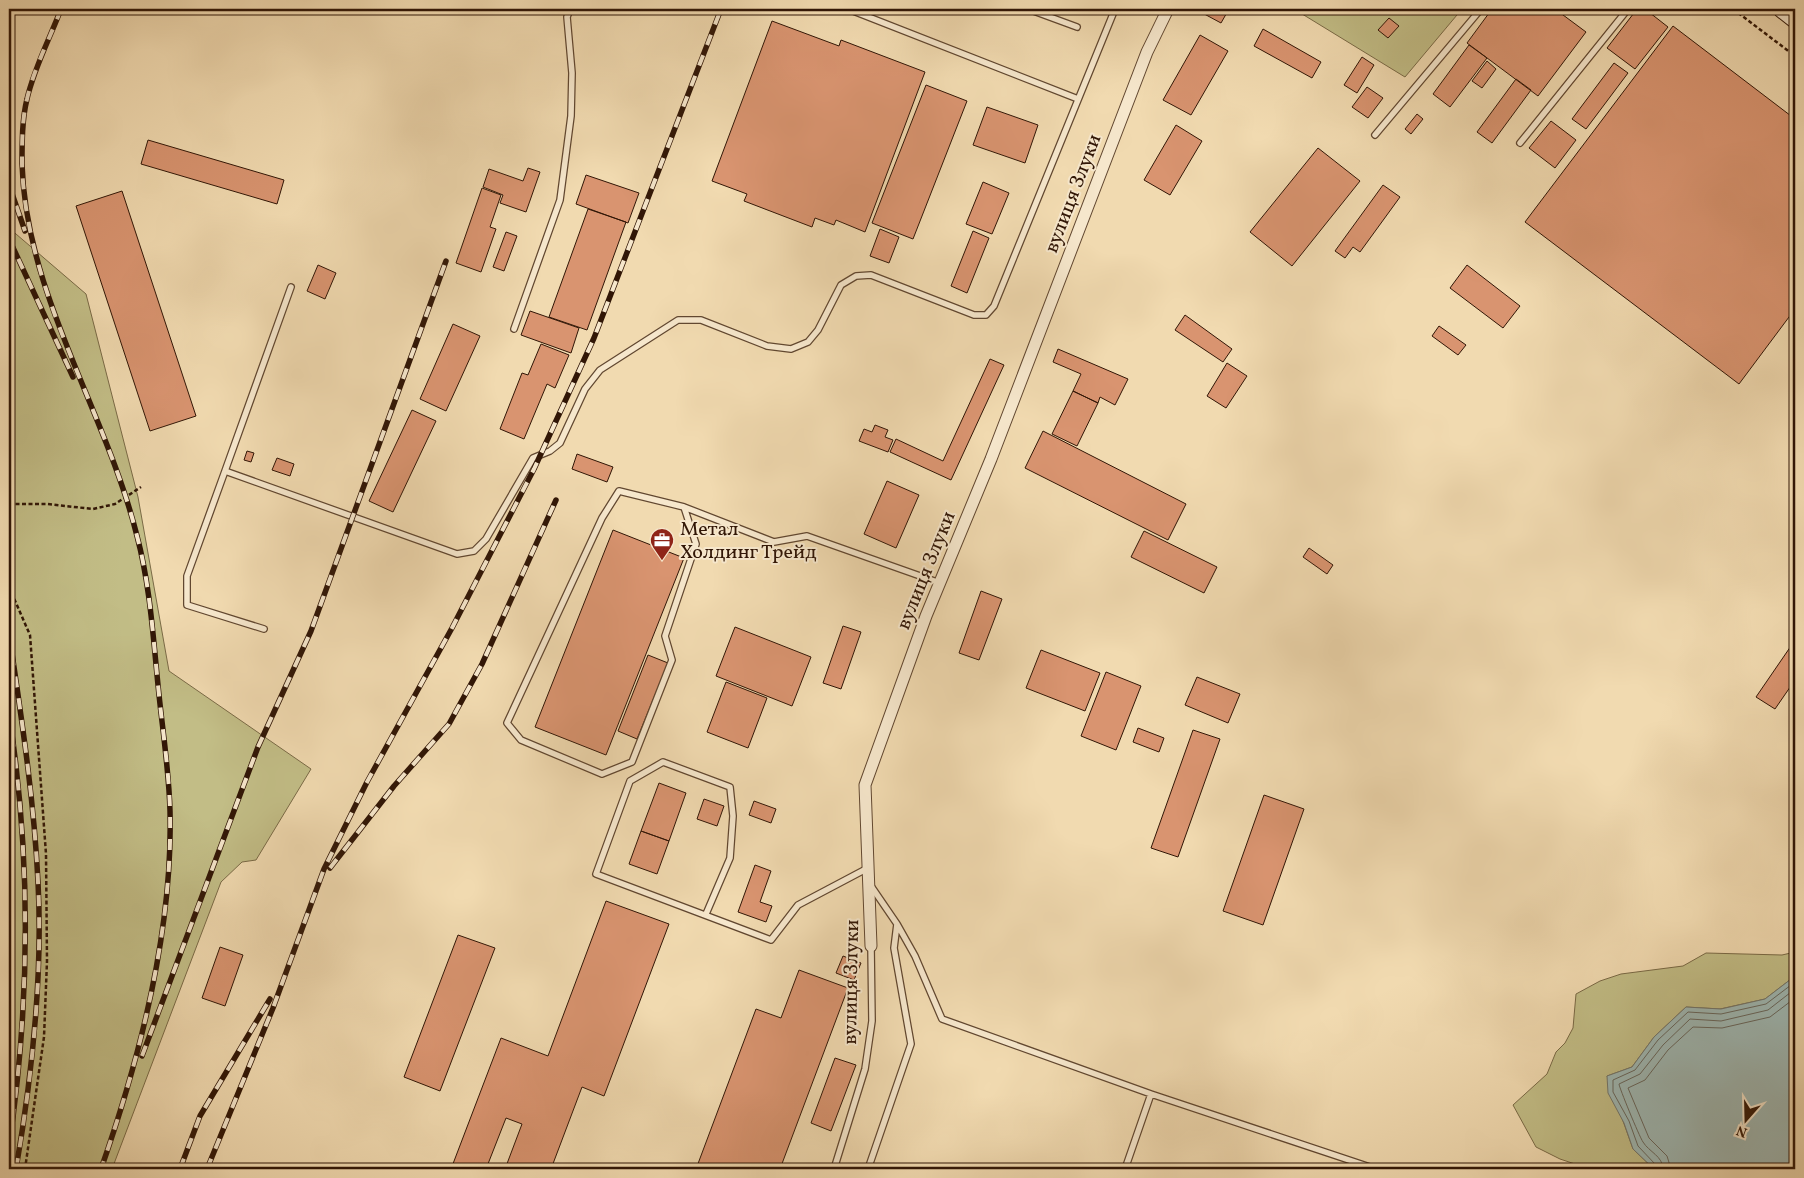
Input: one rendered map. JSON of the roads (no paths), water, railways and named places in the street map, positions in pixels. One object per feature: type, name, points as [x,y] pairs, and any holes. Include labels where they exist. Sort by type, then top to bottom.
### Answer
[{"type":"street","name":"вулиця Злуки","points":[[871,946],[865,785],[940,583],[990,459],[1147,52],[1168,9]]},
{"type":"street","points":[[1781,9],[1795,20]]},
{"type":"lane","points":[[514,329],[560,200],[571,116],[572,73],[567,17],[570,9]]},
{"type":"lane","points":[[848,9],[1078,99]]},
{"type":"lane","points":[[1028,9],[1077,27]]},
{"type":"lane","points":[[223,471],[457,554],[474,551],[486,539],[533,458],[550,451],[560,443],[585,389],[600,370],[678,320],[701,320],[767,346],[791,349],[808,342],[818,330],[840,285],[856,276],[871,275],[974,315],[986,315],[994,306],[1115,9]]},
{"type":"lane","points":[[1375,135],[1481,9]]},
{"type":"lane","points":[[1520,143],[1628,9]]},
{"type":"lane","points":[[264,629],[186,605],[186,576],[291,287]]},
{"type":"lane","points":[[684,507],[696,544],[665,636],[672,660],[632,762],[602,774],[521,740],[507,723],[602,518],[619,491],[684,507],[774,542],[807,536],[940,583]]},
{"type":"lane","points":[[706,914],[730,858],[733,816],[730,787],[664,762],[630,782],[596,874],[772,940],[798,905],[868,868]]},
{"type":"lane","points":[[868,882],[897,924],[915,956],[942,1019],[1151,1094],[1376,1169]]},
{"type":"lane","points":[[868,1169],[911,1044],[894,948],[897,924]]},
{"type":"lane","name":"вулиця Злуки","points":[[834,1169],[865,1070],[872,1021],[871,946]]},
{"type":"lane","points":[[1125,1169],[1151,1094]]},
{"type":"water","points":[[1795,976],[1795,1169],[1654,1169],[1633,1149],[1624,1123],[1608,1093],[1607,1076],[1632,1067],[1654,1037],[1686,1007],[1721,1009],[1765,999]]},
{"type":"railway","points":[[61,9],[42,53],[25,107],[22,164],[27,213],[37,260],[52,307],[107,444],[137,536],[150,610],[167,764],[170,811],[166,901],[160,947],[141,1038],[129,1083],[101,1169]]},
{"type":"railway","points":[[207,1169],[273,1008],[324,869],[367,782],[452,628],[534,469],[594,338],[721,9]]},
{"type":"railway","points":[[9,185],[25,231]]},
{"type":"railway","points":[[9,239],[73,377]]},
{"type":"railway","points":[[142,1056],[258,747],[311,631],[446,261]]},
{"type":"railway","points":[[330,868],[394,786],[449,724],[482,664],[556,500]]},
{"type":"railway","points":[[9,633],[30,788],[36,851],[39,918],[35,1026],[27,1098],[16,1169]]},
{"type":"railway","points":[[9,714],[21,821],[25,930],[21,1039],[9,1146]]},
{"type":"railway","points":[[180,1169],[200,1116],[270,999]]},
{"type":"place","name":"Метал Холдинг Трейд","points":[[662,561]]}]
